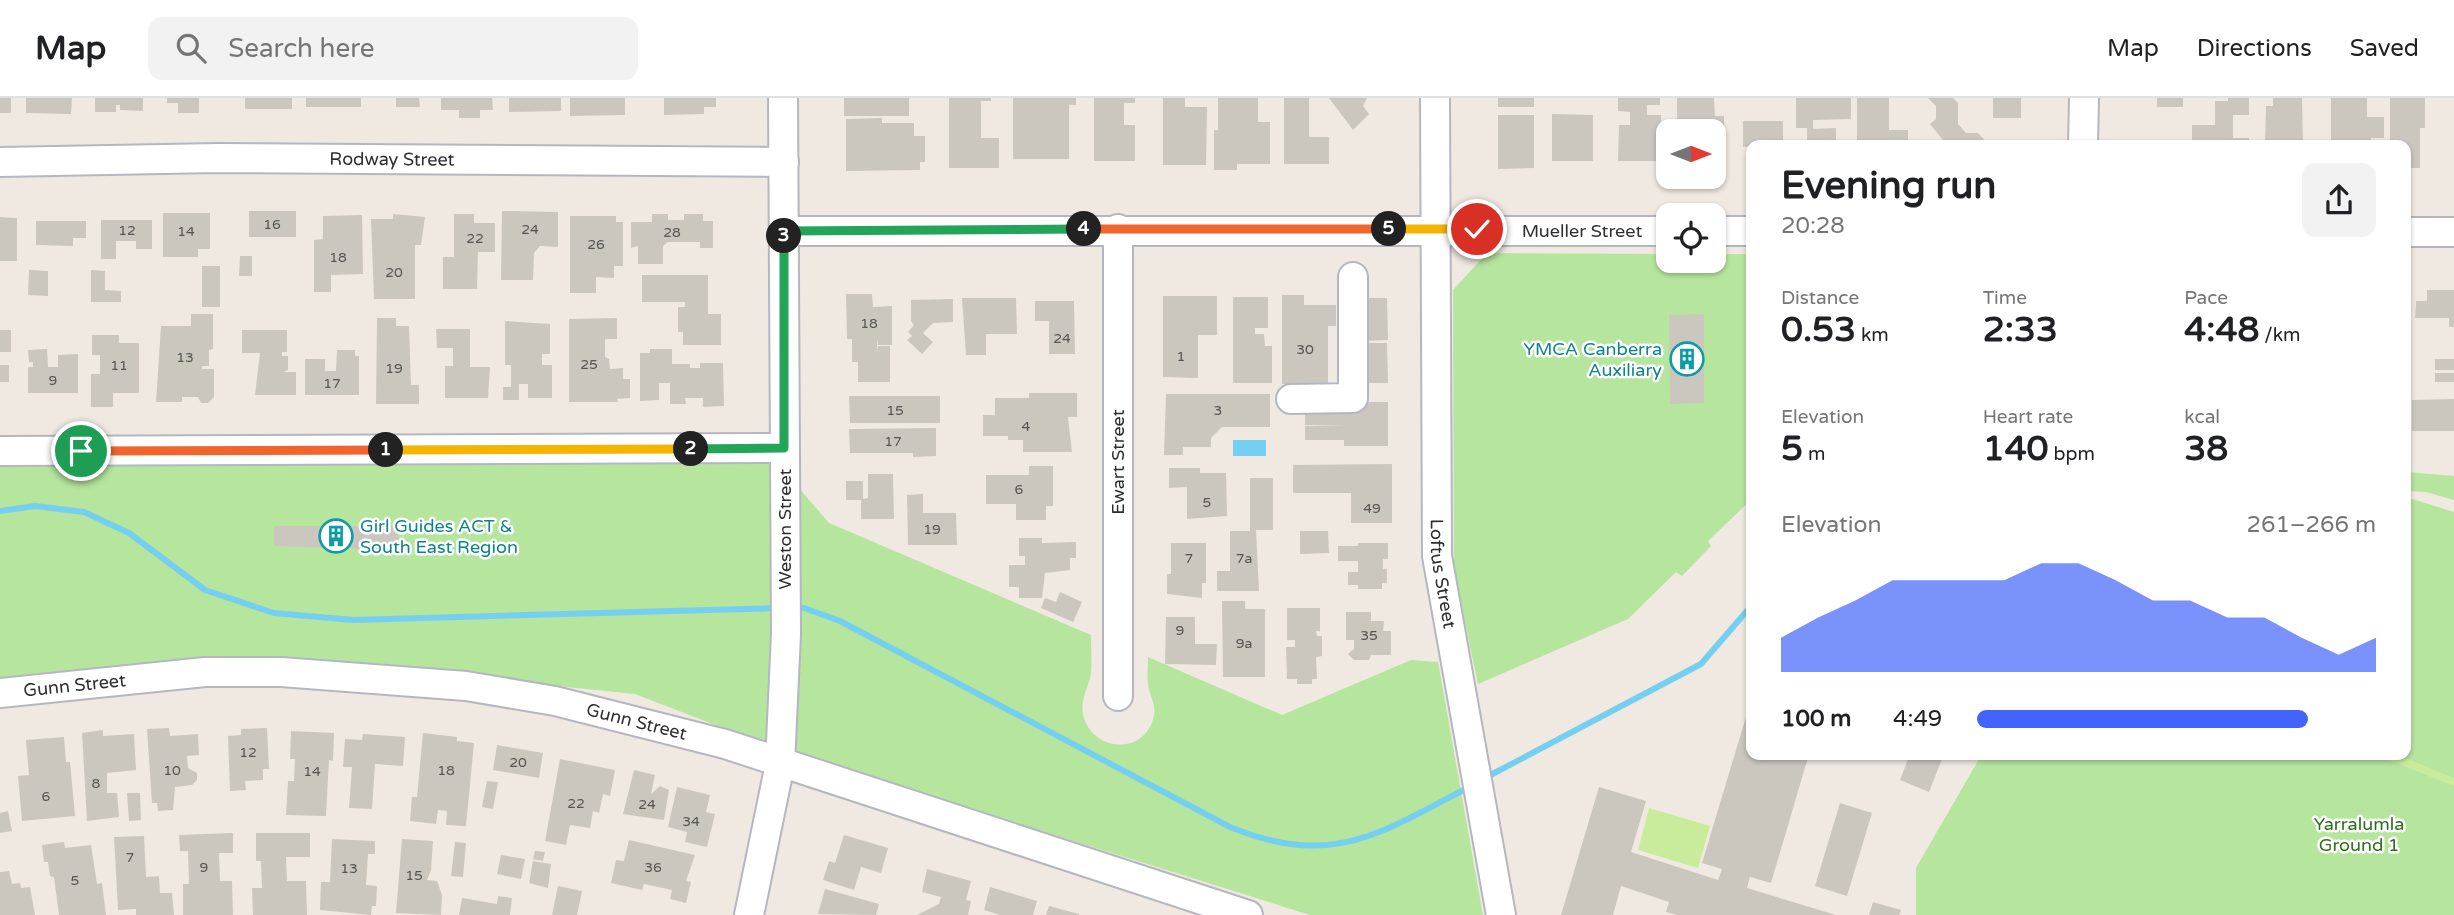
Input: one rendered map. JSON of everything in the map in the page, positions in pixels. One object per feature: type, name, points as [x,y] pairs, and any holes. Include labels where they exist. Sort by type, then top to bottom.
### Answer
[{"type":"street","name":"Weston Street","points":[[749,915],[780,764],[786,634],[783,98]]},
{"type":"street","name":"Loftus Street","points":[[1435,98],[1437,556],[1501,915]]},
{"type":"street","points":[[2083,140],[2084,98]]},
{"type":"street","name":"Rodway Street","points":[[0,162],[218,158],[784,162]]},
{"type":"street","name":"Ewart Street","points":[[1118,229],[1118,696]]},
{"type":"street","name":"Mueller Street","points":[[784,231],[1656,231]]},
{"type":"street","points":[[1726,231],[1746,231]]},
{"type":"street","points":[[2411,232],[2454,232]]},
{"type":"street","points":[[1292,399],[1353,398],[1353,277]]},
{"type":"street","points":[[0,451],[784,448]]},
{"type":"street","name":"Gunn Street","points":[[0,693],[205,672],[281,672],[466,686],[555,701],[725,744],[1248,915]]},
{"type":"green space","points":[[1487,253],[1656,254],[1656,273],[1726,273],[1726,254],[1746,254],[1746,505],[1708,541],[1711,546],[1682,576],[1676,572],[1628,619],[1478,684],[1454,570],[1453,290]]},
{"type":"green space","points":[[772,457],[829,523],[1091,635],[1091,673],[1082,709],[1088,727],[1096,736],[1107,742],[1131,743],[1141,738],[1149,728],[1154,711],[1148,684],[1148,657],[1282,715],[1411,660],[1438,662],[1483,915],[1310,915],[770,746],[635,694],[264,656],[0,679],[0,466]]},
{"type":"green space","points":[[2411,472],[2454,476],[2454,500],[2426,492],[2411,491]]},
{"type":"green space","name":"Yarralumla Ground 1","points":[[2411,499],[2454,512],[2454,915],[1916,915],[1916,868],[1979,760],[2411,760]]},
{"type":"green space","points":[[2389,760],[2410,760],[2454,778],[2454,786]]},
{"type":"green space","points":[[1649,808],[1710,826],[1698,868],[1638,850]]},
{"type":"water","points":[[1233,440],[1266,440],[1266,456],[1233,456]]},
{"type":"building","points":[[0,98],[11,98],[11,113],[0,113]]},
{"type":"building","points":[[26,98],[72,98],[71,114],[26,113]]},
{"type":"building","points":[[95,98],[143,98],[143,111],[120,110],[120,105],[116,105],[116,112],[95,112]]},
{"type":"building","points":[[167,98],[199,98],[199,113],[178,113],[178,103],[167,103]]},
{"type":"building","points":[[245,98],[292,98],[292,109],[245,109]]},
{"type":"building","points":[[306,98],[361,98],[361,107],[306,107]]},
{"type":"building","points":[[396,98],[419,98],[420,107],[396,107]]},
{"type":"building","points":[[441,98],[492,98],[493,110],[480,110],[480,118],[459,118],[459,110],[441,110]]},
{"type":"building","points":[[509,98],[561,98],[561,111],[509,112]]},
{"type":"building","points":[[570,98],[625,98],[625,115],[570,116]]},
{"type":"building","points":[[664,98],[716,98],[716,107],[704,107],[704,114],[664,115]]},
{"type":"building","points":[[844,98],[909,98],[909,116],[844,116]]},
{"type":"building","points":[[949,98],[991,98],[991,101],[981,101],[981,138],[999,138],[999,168],[949,168]]},
{"type":"building","points":[[1013,98],[1076,98],[1076,105],[1069,105],[1069,159],[1013,159]]},
{"type":"building","points":[[1094,98],[1135,98],[1135,103],[1124,103],[1124,125],[1135,125],[1135,161],[1094,161]]},
{"type":"building","points":[[1163,98],[1185,98],[1185,107],[1207,107],[1206,165],[1163,165]]},
{"type":"building","points":[[1218,98],[1258,98],[1258,122],[1270,122],[1270,164],[1237,164],[1237,170],[1214,170],[1214,130],[1218,130]]},
{"type":"building","points":[[1284,98],[1309,98],[1309,137],[1329,137],[1329,164],[1284,164]]},
{"type":"building","points":[[1329,98],[1367,98],[1363,106],[1369,114],[1353,130]]},
{"type":"building","points":[[1498,98],[1534,98],[1534,107],[1498,107]]},
{"type":"building","points":[[1618,98],[1660,98],[1660,105],[1647,105],[1647,115],[1661,115],[1661,119],[1656,119],[1656,161],[1618,161],[1619,125],[1630,125],[1630,112],[1618,111]]},
{"type":"building","points":[[1677,98],[1714,98],[1715,116],[1724,116],[1724,119],[1677,119]]},
{"type":"building","points":[[1796,98],[1851,98],[1851,119],[1813,120],[1813,129],[1836,128],[1836,140],[1807,140],[1807,128],[1796,128]]},
{"type":"building","points":[[1857,98],[1889,98],[1889,130],[1908,130],[1908,140],[1857,140]]},
{"type":"building","points":[[1928,98],[1953,98],[1958,103],[1958,124],[1966,133],[1978,133],[1984,140],[1943,140],[1930,124],[1936,119],[1936,106]]},
{"type":"building","points":[[1993,98],[2021,98],[2021,118],[1993,118]]},
{"type":"building","points":[[2157,98],[2183,98],[2183,107],[2157,107]]},
{"type":"building","points":[[2228,98],[2249,98],[2249,115],[2233,115],[2233,138],[2249,140],[2192,140],[2192,125],[2215,125],[2215,101],[2228,101]]},
{"type":"building","points":[[2273,98],[2302,98],[2303,140],[2265,140],[2266,106],[2273,106]]},
{"type":"building","points":[[2331,98],[2367,98],[2367,117],[2384,117],[2384,138],[2331,140]]},
{"type":"building","points":[[2390,98],[2425,98],[2425,128],[2420,128],[2420,168],[2411,168],[2411,140],[2390,140]]},
{"type":"building","points":[[1552,114],[1593,115],[1593,161],[1552,161]]},
{"type":"building","points":[[1498,115],[1534,115],[1534,168],[1498,169]]},
{"type":"building","points":[[882,118],[882,123],[914,123],[914,136],[925,136],[925,162],[920,162],[920,170],[846,171],[846,119]]},
{"type":"building","points":[[1743,121],[1783,121],[1783,140],[1746,140],[1746,147],[1743,147]]},
{"type":"building","points":[[249,211],[296,211],[296,237],[249,237]]},
{"type":"building","points":[[502,211],[558,212],[558,247],[540,246],[534,253],[533,280],[501,280]]},
{"type":"building","points":[[163,213],[210,213],[210,249],[198,249],[198,257],[163,257]]},
{"type":"building","points":[[393,214],[425,217],[421,245],[415,245],[415,299],[374,299],[371,219],[393,219]]},
{"type":"building","points":[[454,214],[474,214],[474,223],[495,223],[495,252],[478,252],[477,289],[443,289],[443,257],[454,257]]},
{"type":"building","points":[[652,214],[668,214],[668,220],[684,220],[684,214],[703,214],[703,221],[713,221],[713,248],[700,248],[700,242],[668,242],[663,246],[663,264],[638,264],[638,246],[631,248],[631,222],[652,222]]},
{"type":"building","points":[[362,215],[363,274],[331,275],[331,292],[314,292],[314,240],[323,239],[323,216]]},
{"type":"building","points":[[570,216],[616,216],[616,222],[623,222],[623,266],[614,266],[614,278],[596,277],[596,293],[570,293]]},
{"type":"building","points":[[0,217],[17,218],[17,261],[0,261]]},
{"type":"building","points":[[101,220],[152,220],[152,249],[136,249],[136,241],[116,241],[116,259],[101,259]]},
{"type":"building","points":[[36,221],[86,221],[86,238],[73,238],[73,246],[36,245]]},
{"type":"building","points":[[240,256],[252,256],[252,276],[239,276]]},
{"type":"building","points":[[202,266],[220,266],[220,307],[202,307]]},
{"type":"building","points":[[29,270],[48,271],[48,296],[28,295]]},
{"type":"building","points":[[91,270],[105,271],[105,290],[121,291],[121,302],[91,302]]},
{"type":"building","points":[[642,275],[708,275],[708,314],[721,314],[721,345],[683,345],[683,332],[678,332],[678,307],[685,307],[685,302],[642,302]]},
{"type":"building","points":[[2427,290],[2454,290],[2454,327],[2449,327],[2449,318],[2415,318],[2416,301],[2427,301]]},
{"type":"building","points":[[846,294],[872,294],[873,307],[892,306],[892,345],[878,345],[877,339],[877,352],[878,346],[890,346],[890,382],[858,382],[858,362],[852,362],[852,339],[847,339]]},
{"type":"building","points":[[1282,295],[1304,295],[1304,305],[1336,305],[1336,326],[1328,326],[1328,384],[1282,384]]},
{"type":"building","points":[[1163,296],[1217,296],[1217,335],[1198,335],[1198,378],[1163,377]]},
{"type":"building","points":[[1233,297],[1268,297],[1268,328],[1255,328],[1255,334],[1264,334],[1265,346],[1272,346],[1272,383],[1233,383]]},
{"type":"building","points":[[962,298],[1016,298],[1017,334],[986,334],[986,355],[966,355]]},
{"type":"building","points":[[1359,298],[1387,298],[1388,340],[1364,341]]},
{"type":"building","points":[[953,299],[953,322],[933,323],[923,333],[933,342],[922,354],[907,340],[912,336],[908,332],[914,325],[911,321],[911,300]]},
{"type":"building","points":[[1035,301],[1074,301],[1075,354],[1049,354],[1049,321],[1035,321]]},
{"type":"building","points":[[191,314],[213,314],[213,349],[209,350],[209,366],[202,366],[202,369],[214,369],[214,397],[208,403],[201,403],[198,397],[182,397],[182,402],[156,402],[161,326],[191,326]]},
{"type":"building","name":"YMCA Canberra Auxiliary","points":[[1704,314],[1704,403],[1670,404],[1669,315]]},
{"type":"building","points":[[377,318],[396,318],[396,326],[409,326],[411,385],[419,385],[419,404],[376,404]]},
{"type":"building","points":[[617,318],[617,339],[605,339],[605,357],[609,359],[610,369],[623,368],[623,379],[630,379],[630,398],[617,399],[618,402],[569,402],[569,319]]},
{"type":"building","points":[[505,321],[550,324],[550,354],[542,354],[542,365],[552,365],[552,398],[528,398],[528,384],[519,384],[519,400],[503,400],[503,387],[511,387],[511,365],[505,365]]},
{"type":"building","points":[[436,329],[470,329],[470,367],[490,367],[488,398],[445,398],[445,366],[453,366],[453,348],[437,348]]},
{"type":"building","points":[[0,330],[11,330],[11,352],[0,352]]},
{"type":"building","points":[[242,330],[287,330],[287,352],[282,352],[282,356],[288,356],[288,370],[283,372],[296,372],[296,395],[255,395],[260,353],[242,353]]},
{"type":"building","points":[[92,335],[119,335],[119,343],[139,343],[139,393],[113,393],[113,407],[91,407],[91,374],[100,374],[100,355],[92,355]]},
{"type":"building","points":[[1364,343],[1387,343],[1388,383],[1360,383]]},
{"type":"building","points":[[47,349],[48,367],[58,367],[58,355],[78,354],[78,393],[28,393],[28,367],[33,367],[33,362],[29,362],[28,350]]},
{"type":"building","points":[[650,349],[672,349],[672,364],[690,364],[690,368],[700,368],[700,363],[723,363],[724,406],[703,407],[703,398],[685,398],[686,404],[670,404],[670,383],[659,383],[659,400],[640,401],[640,353],[650,353]]},
{"type":"building","points":[[337,350],[355,350],[355,356],[359,356],[359,395],[305,395],[305,359],[325,359],[325,371],[336,371]]},
{"type":"building","points":[[2435,359],[2454,359],[2454,370],[2435,370]]},
{"type":"building","points":[[0,365],[9,365],[9,382],[0,382]]},
{"type":"building","points":[[2435,373],[2454,373],[2454,382],[2435,382]]},
{"type":"building","points":[[1029,393],[1077,393],[1077,417],[1068,417],[1072,452],[1023,452],[1023,440],[1008,440],[1008,436],[983,436],[983,415],[995,415],[995,398],[1029,398]]},
{"type":"building","points":[[1166,394],[1270,394],[1270,427],[1222,427],[1211,438],[1211,447],[1183,447],[1183,455],[1164,455]]},
{"type":"building","points":[[849,396],[940,396],[940,423],[850,423]]},
{"type":"building","points":[[2454,399],[2454,431],[2412,431],[2412,400]]},
{"type":"building","points":[[1344,402],[1388,402],[1388,446],[1344,446],[1344,440],[1305,440],[1305,426],[1346,426],[1305,425],[1305,410]]},
{"type":"building","points":[[936,428],[936,456],[913,457],[913,453],[850,453],[849,429]]},
{"type":"building","points":[[1392,464],[1392,523],[1351,523],[1351,493],[1293,493],[1293,465]]},
{"type":"building","points":[[1029,466],[1053,466],[1053,506],[1046,506],[1046,520],[1016,520],[1016,504],[986,504],[986,475],[1029,475]]},
{"type":"building","points":[[1169,468],[1200,468],[1200,473],[1226,473],[1227,516],[1187,519],[1187,487],[1169,488]]},
{"type":"building","points":[[868,474],[893,474],[894,519],[861,519],[861,500],[846,500],[846,481],[863,481],[863,499],[868,498]]},
{"type":"building","points":[[1250,478],[1273,478],[1273,530],[1256,530],[1259,591],[1217,591],[1217,571],[1230,571],[1230,531],[1250,531]]},
{"type":"building","points":[[923,494],[923,513],[956,513],[957,545],[908,545],[907,495]]},
{"type":"building","name":"Girl Guides ACT & South East Region","points":[[274,526],[398,526],[398,550],[274,546]]},
{"type":"building","points":[[1300,531],[1328,531],[1329,553],[1300,554]]},
{"type":"building","points":[[1019,538],[1042,538],[1042,543],[1076,542],[1076,558],[1070,558],[1070,570],[1045,573],[1042,598],[1019,598],[1019,587],[1009,587],[1009,565],[1025,565],[1025,556],[1019,556]]},
{"type":"building","points":[[1171,543],[1206,543],[1206,583],[1202,583],[1202,598],[1167,594],[1167,574],[1171,574]]},
{"type":"building","points":[[1358,543],[1388,543],[1388,559],[1383,559],[1383,569],[1387,569],[1387,583],[1382,583],[1382,589],[1358,589],[1358,585],[1348,585],[1348,572],[1358,572],[1358,561],[1338,561],[1338,546],[1358,546]]},
{"type":"building","points":[[1060,592],[1082,602],[1073,622],[1041,608],[1045,598],[1056,602]]},
{"type":"building","points":[[1222,601],[1245,601],[1245,609],[1265,609],[1265,677],[1223,677]]},
{"type":"building","points":[[1287,608],[1320,608],[1320,631],[1316,631],[1317,636],[1322,636],[1322,656],[1316,657],[1317,679],[1312,679],[1312,684],[1297,684],[1297,679],[1287,679],[1286,647],[1295,647],[1295,640],[1287,640]]},
{"type":"building","points":[[1346,612],[1371,612],[1371,621],[1384,621],[1383,631],[1391,631],[1391,655],[1371,655],[1369,660],[1354,660],[1348,654],[1354,649],[1354,640],[1346,640]]},
{"type":"building","points":[[1166,617],[1195,617],[1195,644],[1217,644],[1216,665],[1165,664]]},
{"type":"building","points":[[1746,717],[1746,760],[1807,760],[1771,883],[1750,877],[1747,888],[1836,915],[1677,915],[1666,912],[1669,902],[1621,886],[1613,915],[1561,915],[1599,787],[1646,801],[1631,852],[1718,880],[1722,869],[1702,863]]},
{"type":"building","points":[[169,728],[170,736],[198,734],[199,755],[187,756],[188,768],[197,773],[197,780],[192,785],[175,787],[173,810],[158,811],[157,803],[152,803],[147,729]]},
{"type":"building","points":[[267,728],[269,769],[263,769],[263,780],[245,781],[246,790],[230,791],[228,736],[241,735],[241,729]]},
{"type":"building","points":[[103,730],[103,736],[134,734],[136,770],[107,773],[107,793],[117,793],[119,817],[87,821],[82,733]]},
{"type":"building","points":[[291,731],[334,733],[333,761],[329,760],[326,816],[286,815],[288,781],[294,781],[295,759],[290,759]]},
{"type":"building","points":[[423,733],[457,737],[457,741],[474,743],[466,826],[446,825],[447,811],[438,810],[436,824],[410,821],[412,797],[417,797]]},
{"type":"building","points":[[363,734],[405,737],[403,766],[375,764],[372,809],[349,808],[352,767],[343,767],[345,739],[362,740]]},
{"type":"building","points":[[64,737],[66,762],[70,762],[75,816],[22,821],[18,776],[29,775],[26,740]]},
{"type":"building","points":[[497,745],[543,753],[539,778],[493,770]]},
{"type":"building","points":[[560,759],[615,770],[610,796],[603,794],[599,813],[593,811],[590,828],[570,825],[566,845],[545,841]]},
{"type":"building","points":[[1908,760],[1942,760],[1929,792],[1900,780]]},
{"type":"building","points":[[634,770],[655,775],[651,794],[660,786],[669,790],[664,820],[623,814]]},
{"type":"building","points":[[487,781],[498,782],[493,809],[482,807]]},
{"type":"building","points":[[677,787],[710,795],[706,812],[715,814],[707,847],[685,842],[687,832],[668,827]]},
{"type":"building","points":[[127,793],[140,793],[141,820],[129,821]]},
{"type":"building","points":[[1840,803],[1872,813],[1847,896],[1815,886]]},
{"type":"building","points":[[8,811],[12,831],[0,833],[0,813]]},
{"type":"building","points":[[233,833],[233,853],[219,853],[220,881],[232,881],[233,915],[183,915],[183,884],[189,884],[188,851],[180,851],[179,835]]},
{"type":"building","points":[[256,833],[310,833],[310,857],[286,857],[287,881],[306,881],[307,915],[253,915],[252,888],[262,888],[261,861],[256,861]]},
{"type":"building","points":[[844,835],[888,848],[881,873],[861,867],[854,890],[823,880],[829,861],[835,863]]},
{"type":"building","points":[[144,836],[146,877],[159,876],[160,893],[172,893],[174,915],[136,915],[136,909],[118,910],[114,837]]},
{"type":"building","points":[[332,839],[375,841],[375,854],[368,854],[366,885],[377,886],[376,906],[372,906],[371,915],[320,910],[321,882],[330,882]]},
{"type":"building","points":[[402,839],[433,841],[431,870],[427,880],[437,881],[442,895],[441,915],[396,913]]},
{"type":"building","points":[[629,840],[695,855],[686,881],[691,882],[686,903],[670,899],[672,890],[644,884],[642,890],[611,883],[616,860],[624,861]]},
{"type":"building","points":[[64,842],[65,848],[91,845],[97,884],[102,883],[106,915],[59,915],[54,877],[50,876],[48,862],[44,862],[42,845]]},
{"type":"building","points":[[455,842],[466,843],[463,877],[451,876]]},
{"type":"building","points":[[535,851],[545,852],[543,861],[533,859]]},
{"type":"building","points":[[501,855],[525,859],[521,879],[497,874]]},
{"type":"building","points":[[533,861],[551,864],[548,888],[529,883]]},
{"type":"building","points":[[927,869],[971,881],[966,900],[971,901],[968,915],[917,915],[939,904],[941,897],[922,892]]},
{"type":"building","points":[[9,871],[12,884],[20,883],[21,888],[30,887],[35,915],[0,915],[0,872]]},
{"type":"building","points":[[558,886],[582,891],[577,915],[552,915]]},
{"type":"building","points":[[990,887],[1037,901],[1033,915],[1000,915],[984,910]]},
{"type":"building","points":[[825,889],[879,904],[876,915],[818,914]]},
{"type":"building","points":[[498,896],[512,898],[510,915],[459,915],[462,898],[497,904]]},
{"type":"building","points":[[1873,902],[1901,910],[1899,915],[1869,915]]},
{"type":"building","points":[[1049,906],[1079,914],[1079,915],[1046,915]]},
{"type":"waterway","points":[[0,511],[35,506],[84,512],[129,533],[205,590],[274,613],[353,620],[778,608]]},
{"type":"waterway","points":[[792,608],[804,608],[840,621],[1230,827],[1266,839],[1298,845],[1328,845],[1355,840],[1410,818],[1471,786]]},
{"type":"waterway","points":[[1483,779],[1701,664],[1746,612]]},
{"type":"place","name":"YMCA Canberra Auxiliary","points":[[1687,359]]},
{"type":"place","name":"Girl Guides ACT & South East Region","points":[[336,536]]},
{"type":"route","points":[[81,451],[784,448],[784,231],[1477,229]]}]
